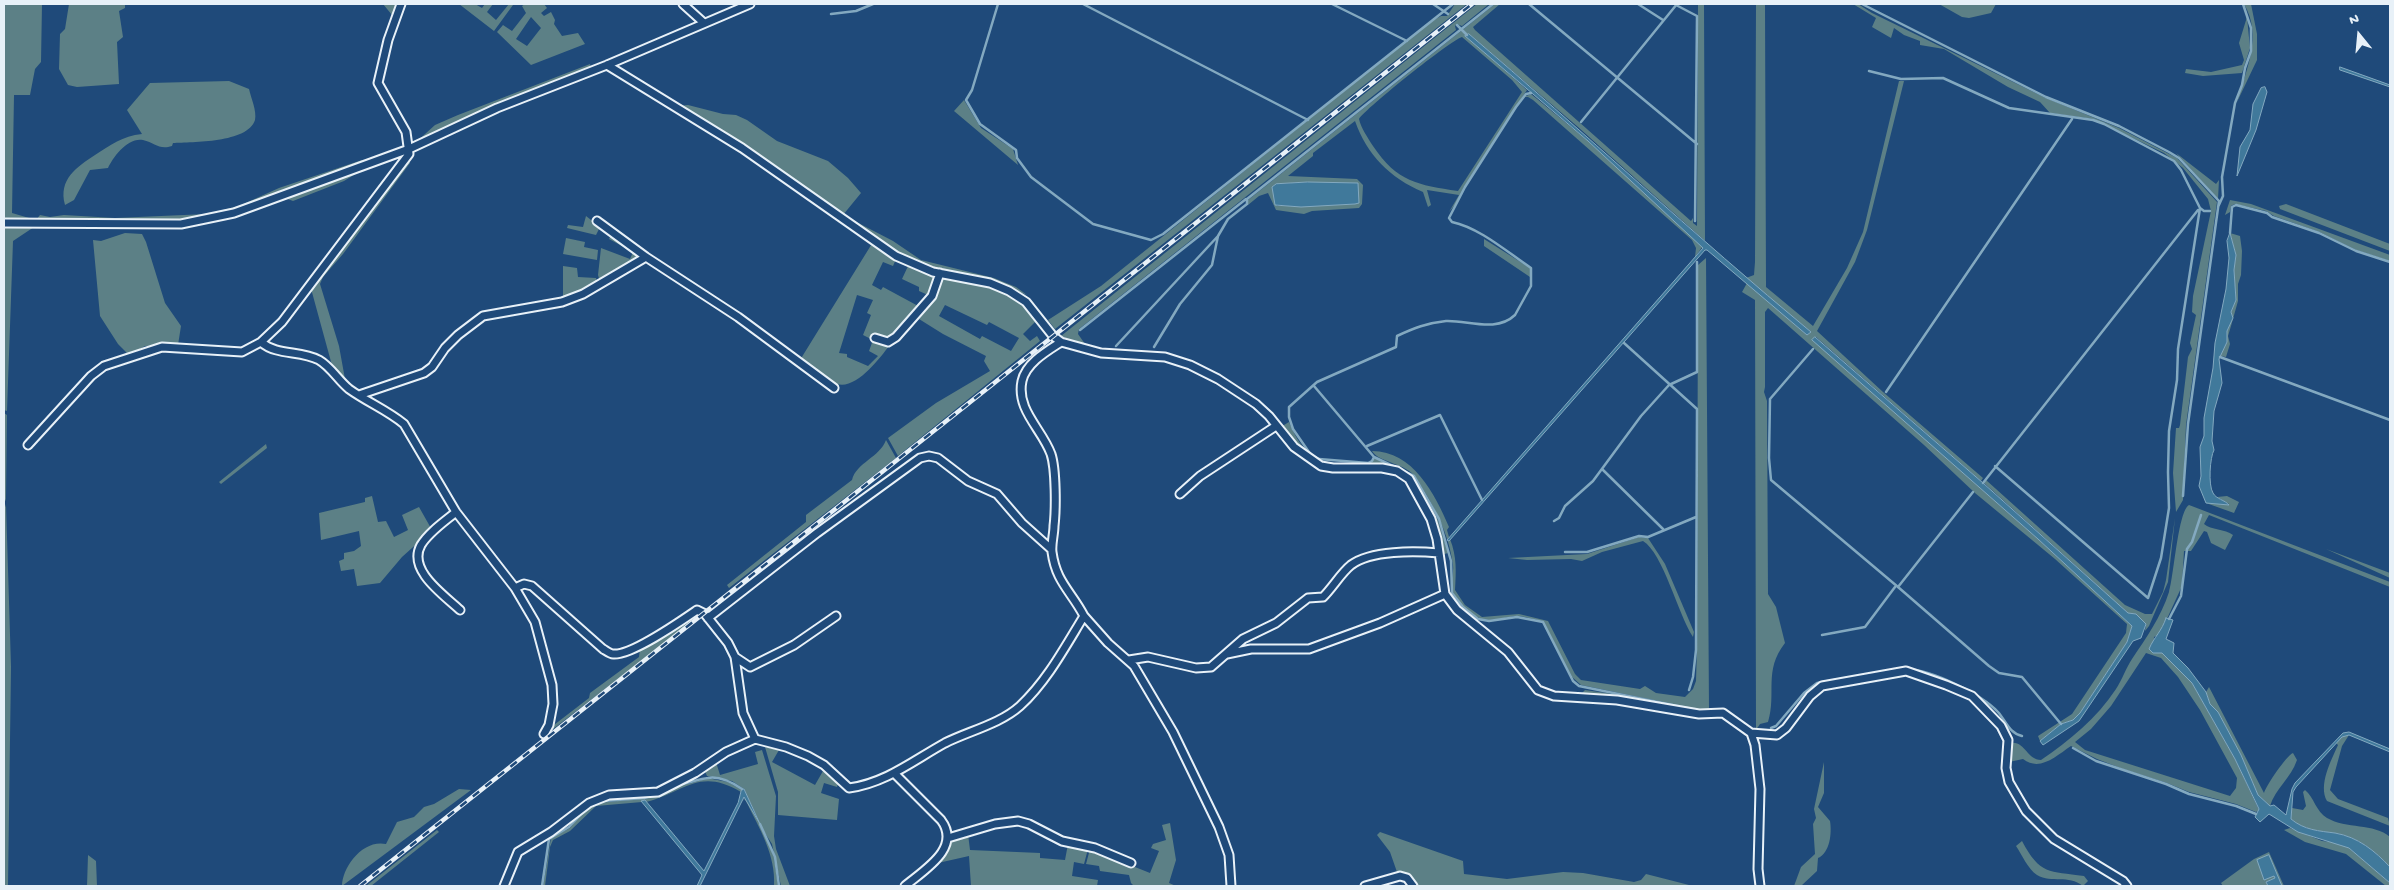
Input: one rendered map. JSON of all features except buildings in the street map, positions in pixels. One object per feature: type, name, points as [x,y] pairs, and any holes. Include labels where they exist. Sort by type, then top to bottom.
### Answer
[{"type":"street","points":[[28,444],[91,376],[104,366],[162,347],[242,352],[261,342],[282,322],[409,154],[406,132],[378,83],[388,40],[401,4]]},
{"type":"street","points":[[683,4],[704,23]]},
{"type":"street","points":[[4,223],[181,224],[234,213],[409,148],[497,108],[607,65],[750,4]]},
{"type":"street","points":[[607,65],[651,94],[742,148],[896,256],[940,274],[990,282],[1009,291],[1026,302],[1053,336],[1061,342],[1101,353],[1165,357],[1190,365],[1218,379],[1256,404],[1269,416],[1294,446],[1321,466],[1333,468],[1382,468],[1397,472],[1408,479],[1431,518],[1439,553],[1445,594],[1457,610],[1508,652],[1538,690],[1554,696],[1617,700],[1698,714],[1723,713],[1751,733],[1777,735],[1786,728],[1810,696],[1822,686],[1906,671],[1972,696],[2001,726],[2008,740],[2006,768],[2009,782],[2026,811],[2054,839],[2123,881],[2127,886]]},
{"type":"street","points":[[597,221],[646,257],[738,318],[834,388]]},
{"type":"street","points":[[359,395],[424,373],[432,367],[444,348],[483,316],[562,302],[583,294],[646,257]]},
{"type":"street","points":[[875,338],[888,342],[896,337],[932,296],[940,274]]},
{"type":"street","points":[[261,342],[269,349],[308,356],[319,360],[333,371],[348,388],[392,414],[404,424],[456,512],[515,588],[535,622],[552,685],[553,704],[549,725],[544,734]]},
{"type":"street","points":[[1061,342],[1042,354],[1031,366],[1022,380],[1021,391],[1023,404],[1052,455],[1055,505],[1051,549],[1059,579],[1084,616],[1108,643],[1129,660],[1173,732],[1220,826],[1229,855],[1231,886]]},
{"type":"street","points":[[1180,494],[1200,476],[1276,426]]},
{"type":"street","points":[[708,618],[817,533],[920,458],[930,456],[938,458],[968,481],[997,494],[1022,522],[1051,549]]},
{"type":"street","points":[[456,512],[429,535],[422,544],[417,556],[421,570],[437,589],[460,610]]},
{"type":"street","points":[[1129,660],[1148,658],[1204,669],[1218,663],[1243,639],[1276,623],[1308,598],[1323,597],[1349,566],[1358,560],[1409,551],[1439,553]]},
{"type":"street","points":[[515,588],[524,584],[532,586],[602,649],[612,654],[625,652],[671,628],[697,610],[708,618],[728,643],[735,657],[743,713],[755,739]]},
{"type":"street","points":[[1226,654],[1251,649],[1298,650],[1314,647],[1422,606],[1445,594]]},
{"type":"street","points":[[735,657],[750,667],[794,646],[836,616]]},
{"type":"street","points":[[504,886],[518,852],[551,832],[589,803],[609,795],[658,792],[695,773],[726,752],[755,739],[808,756],[824,765],[849,788],[863,786],[894,774],[946,743],[1009,714],[1019,707],[1046,676],[1084,616]]},
{"type":"street","points":[[1751,733],[1755,745],[1760,789],[1758,869],[1760,886]]},
{"type":"street","points":[[894,774],[941,820],[947,828],[948,838],[937,860],[905,886]]},
{"type":"street","points":[[948,838],[995,824],[1018,821],[1030,824],[1062,841],[1095,848],[1131,863]]},
{"type":"street","points":[[1365,886],[1400,876],[1407,878],[1413,886]]},
{"type":"green space","points":[[4,4],[42,4],[41,62],[35,69],[30,95],[14,95],[12,213],[36,220],[40,215],[50,217],[64,215],[115,218],[207,214],[239,206],[279,188],[362,160],[364,164],[235,212],[181,221],[4,220]]},
{"type":"green space","points":[[69,4],[125,4],[125,8],[119,11],[123,37],[117,42],[119,84],[77,87],[68,85],[59,69],[60,34],[65,29]]},
{"type":"green space","points":[[383,4],[397,4],[392,15]]},
{"type":"green space","points":[[459,4],[475,4],[482,8],[485,4],[493,4],[487,12],[496,20],[509,4],[513,5],[494,31]]},
{"type":"green space","points":[[525,4],[544,4],[547,8],[541,13],[544,16],[551,12],[555,20],[554,24],[562,36],[578,33],[585,44],[531,65],[497,32],[503,25],[512,31],[526,13],[522,6]],"holes":[[[531,17],[541,28],[527,46],[516,39]]]},
{"type":"green space","points":[[1455,4],[1467,4],[1055,329],[1048,320],[1101,286],[1430,22],[1441,16],[1447,16]]},
{"type":"green space","points":[[1477,4],[1489,4],[1462,26],[1457,24],[1455,26],[1456,30],[1079,329],[1078,334],[1085,344],[1084,346],[1061,336]]},
{"type":"green space","points":[[1495,4],[1500,4],[1473,27],[1475,30],[1691,221],[1693,218],[1693,223],[1697,226],[1698,4],[1704,4],[1705,241],[1578,127],[1469,34],[1466,36],[1527,90],[1464,187],[1459,200],[1449,212],[1459,195],[1427,190],[1431,205],[1428,207],[1423,192],[1400,180],[1373,155],[1355,121],[1313,153],[1313,156],[1288,176],[1357,179],[1363,185],[1362,204],[1359,208],[1312,211],[1304,214],[1276,210],[1268,193],[1259,196],[1248,205],[1248,200]],"holes":[[[1462,37],[1512,80],[1522,92],[1458,191],[1420,184],[1400,174],[1382,158],[1373,146],[1359,119],[1376,102],[1409,75]],[[1308,182],[1355,204],[1277,206],[1272,187],[1276,184]]]},
{"type":"green space","points":[[1756,4],[1765,4],[1766,287],[1813,326],[1847,268],[1863,232],[1899,81],[1904,81],[1867,230],[1855,262],[1817,331],[1883,392],[1983,478],[1981,481],[1816,337],[1813,340],[2038,539],[2132,626],[2127,642],[2080,713],[2073,720],[2061,724],[2040,741],[2038,736],[2072,714],[2126,633],[2127,624],[2055,559],[1975,493],[1924,445],[1768,308],[1765,312],[1764,392],[1767,401],[1768,594],[1776,607],[1785,643],[1774,663],[1768,722],[1760,724],[1756,730],[1755,300],[1742,292],[1747,283],[1807,335],[1811,332],[1746,278],[1754,275],[1755,262]]},
{"type":"green space","points":[[1853,4],[1858,4],[1872,13],[2046,98],[2119,128],[2177,158],[2217,202],[2186,425],[2183,500],[2176,512],[2173,473],[2176,428],[2179,428],[2180,425],[2188,357],[2192,349],[2190,343],[2196,315],[2192,312],[2193,296],[2211,211],[2208,199],[2183,168],[2164,153],[2093,119],[2050,113],[2040,102],[2008,87],[1944,49],[1920,45],[1920,41],[1904,35],[1894,28],[1891,38],[1872,27],[1876,18]]},
{"type":"green space","points":[[1939,4],[1996,4],[1991,13],[1969,18],[1962,17]]},
{"type":"green space","points":[[2244,4],[2251,4],[2257,34],[2257,60],[2237,102],[2253,41],[2250,16]]},
{"type":"green space","points":[[2247,17],[2250,48],[2242,73],[2203,76],[2185,73],[2186,69],[2211,72],[2242,65],[2244,60],[2239,43]]},
{"type":"green space","points":[[590,64],[591,69],[414,144],[435,125]]},
{"type":"green space","points":[[229,81],[249,89],[255,109],[255,120],[250,128],[231,137],[218,140],[173,143],[172,146],[168,147],[160,147],[143,140],[132,142],[117,154],[108,168],[90,170],[74,200],[65,205],[64,188],[76,169],[117,142],[142,134],[127,110],[150,83]]},
{"type":"green space","points":[[1531,94],[1588,141],[1703,246],[1695,257],[1696,248],[1692,240],[1533,100],[1524,97]]},
{"type":"green space","points":[[964,100],[981,128],[1013,149],[1018,165],[954,111]]},
{"type":"green space","points":[[688,105],[723,114],[736,115],[747,120],[777,141],[828,161],[848,178],[861,193],[843,215],[893,241],[921,260],[994,278],[1016,287],[1027,295],[993,280],[936,268],[902,256],[677,106]]},
{"type":"green space","points":[[2176,153],[2216,184],[2219,180],[2218,199]]},
{"type":"green space","points":[[408,159],[410,163],[343,254],[323,277],[320,284],[339,346],[345,379],[333,369],[310,285]]},
{"type":"green space","points":[[372,164],[344,181],[293,201],[285,198]]},
{"type":"green space","points":[[2230,200],[2251,204],[2390,255],[2390,261],[2356,250],[2319,232],[2274,216],[2266,211],[2235,204],[2231,206],[2230,212],[2225,215]]},
{"type":"green space","points":[[2286,204],[2390,244],[2390,251],[2280,209],[2279,206]]},
{"type":"green space","points":[[586,216],[600,227],[596,235],[567,228],[568,225],[583,227]]},
{"type":"green space","points":[[4,225],[37,225],[13,241],[7,411],[4,410]]},
{"type":"green space","points":[[125,233],[142,234],[146,242],[165,303],[181,326],[178,345],[145,346],[129,355],[118,344],[100,316],[93,240],[101,241]]},
{"type":"green space","points":[[2230,233],[2240,236],[2242,251],[2238,301],[2228,336],[2230,344],[2226,357],[2220,356],[2227,342],[2227,331],[2233,318],[2231,312],[2236,300],[2234,270],[2236,255]]},
{"type":"green space","points":[[612,234],[644,257],[600,282],[598,275],[601,248],[630,259],[633,252],[609,239]]},
{"type":"green space","points":[[566,238],[585,242],[584,247],[598,250],[597,260],[563,254]]},
{"type":"green space","points":[[1484,239],[1530,268],[1530,277],[1484,246]]},
{"type":"green space","points":[[873,242],[896,259],[893,266],[883,262],[872,285],[881,290],[883,287],[920,307],[893,336],[873,340],[889,346],[874,365],[859,378],[844,385],[828,380],[800,360]],"holes":[[[857,295],[873,300],[867,313],[871,315],[863,335],[873,340],[869,351],[878,356],[868,366],[847,357],[847,354],[839,353]]]},
{"type":"green space","points":[[1706,258],[1709,709],[1702,710],[1581,685],[1572,677],[1543,621],[1517,616],[1493,620],[1483,619],[1471,614],[1463,607],[1452,591],[1453,565],[1447,540],[1449,541],[1450,539],[1455,558],[1455,590],[1465,605],[1482,617],[1519,614],[1548,621],[1575,674],[1581,680],[1640,689],[1645,686],[1656,693],[1685,697],[1693,689],[1696,681],[1697,647],[1698,265]]},
{"type":"green space","points":[[909,264],[937,275],[928,295],[919,291],[919,287],[902,279]]},
{"type":"green space","points":[[563,266],[577,268],[578,277],[596,278],[597,283],[580,293],[563,297]]},
{"type":"green space","points":[[942,277],[982,285],[1004,292],[1026,307],[1037,320],[1023,334],[1030,341],[1037,336],[1040,341],[898,456],[888,438],[936,403],[990,371],[984,361],[986,356],[943,334],[919,319],[933,298]],"holes":[[[945,305],[987,325],[989,322],[1019,338],[1011,351],[982,336],[980,339],[939,316]]]},
{"type":"green space","points":[[4,413],[7,415],[6,499],[4,504]]},
{"type":"green space","points":[[1289,422],[1303,447],[1319,459],[1340,464],[1368,465],[1375,458],[1413,477],[1438,520],[1448,553],[1441,555],[1435,525],[1400,471],[1323,464],[1308,456],[1279,428]]},
{"type":"green space","points":[[886,440],[896,458],[729,588],[727,585],[806,522],[806,515],[852,480],[858,469],[879,451]]},
{"type":"green space","points":[[266,444],[267,448],[221,484],[219,482]]},
{"type":"green space","points":[[1372,451],[1387,453],[1399,458],[1411,466],[1421,477],[1437,501],[1449,527],[1447,530],[1449,537],[1447,540],[1434,509],[1412,473],[1381,458]]},
{"type":"green space","points":[[1986,480],[2125,605],[2145,614],[2152,614],[2163,592],[2175,518],[2168,582],[2145,631],[2146,624],[2136,614],[2128,613],[1984,483]]},
{"type":"green space","points":[[372,496],[378,522],[386,521],[394,537],[408,530],[402,515],[419,507],[432,530],[402,557],[380,583],[357,586],[354,569],[341,571],[339,561],[344,559],[344,553],[354,551],[361,546],[359,531],[321,540],[319,513],[365,502],[365,498]]},
{"type":"green space","points":[[2227,496],[2239,502],[2234,513],[2206,503],[2229,504],[2217,497]]},
{"type":"green space","points":[[6,504],[11,667],[8,886],[4,886],[4,511]]},
{"type":"green space","points":[[2189,505],[2390,582],[2390,587],[2209,515],[2204,524],[2233,535],[2225,550],[2211,543],[2207,532],[2204,531],[2191,551],[2184,551],[2182,586],[2160,634],[2154,637],[2153,653],[2162,653],[2192,683],[2235,759],[2259,810],[2256,812],[2236,804],[2189,792],[2123,769],[2071,746],[2054,758],[2042,763],[2029,763],[2023,759],[2009,762],[2011,743],[2020,745],[2032,757],[2041,760],[2082,728],[2100,710],[2116,689],[2153,627],[2166,601],[2171,584],[2179,531],[2185,510]],"holes":[[[2146,653],[2161,658],[2178,677],[2200,710],[2237,778],[2236,788],[2230,796],[2085,750],[2075,742],[2091,729],[2111,706]]]},
{"type":"green space","points":[[1639,537],[1648,538],[1665,564],[1694,632],[1693,637],[1664,571],[1650,548],[1643,541],[1602,552],[1582,561],[1571,559],[1527,560],[1508,558],[1587,554]]},
{"type":"green space","points":[[2326,549],[2390,573],[2390,578]]},
{"type":"green space","points":[[696,614],[700,616],[548,733],[550,728],[589,698],[590,693],[639,657],[640,648]]},
{"type":"green space","points":[[2209,687],[2264,793],[2268,784],[2290,755],[2293,753],[2297,760],[2275,794],[2270,806],[2258,795],[2241,755],[2218,712],[2210,704],[2206,692]]},
{"type":"green space","points":[[1585,690],[1633,697],[1701,712],[1554,696],[1582,693]]},
{"type":"green space","points":[[2349,735],[2342,746],[2330,790],[2338,799],[2388,818],[2390,826],[2327,801],[2324,788],[2325,780],[2338,745],[2335,742]]},
{"type":"green space","points":[[765,747],[779,750],[772,762],[815,785],[823,771],[838,784],[837,787],[824,783],[821,793],[839,799],[837,820],[778,815],[778,792]]},
{"type":"green space","points":[[762,750],[776,796],[774,836],[776,849],[790,886],[781,886],[772,844],[761,827],[774,857],[778,886],[774,886],[774,875],[769,853],[761,832],[744,799],[746,797],[759,821],[744,789],[732,781],[707,776],[704,769],[716,762],[720,775],[758,764],[755,752]]},
{"type":"green space","points":[[1824,762],[1824,793],[1818,807],[1830,821],[1831,831],[1828,847],[1818,858],[1817,871],[1801,886],[1794,886],[1801,867],[1815,854],[1813,824],[1816,818],[1814,809]]},
{"type":"green space","points":[[707,778],[728,782],[742,790],[741,792],[714,782],[703,782],[692,784],[646,802],[645,800],[642,802],[596,806],[570,831],[553,840],[550,847],[545,886],[543,886],[551,838],[570,828],[580,816],[597,803],[649,798],[681,784],[689,784]]},
{"type":"green space","points":[[459,789],[471,790],[342,886],[350,863],[362,850],[369,846],[386,844],[397,822],[414,817],[424,807],[434,804]]},
{"type":"green space","points":[[2305,790],[2311,796],[2320,812],[2327,818],[2343,824],[2376,830],[2390,837],[2390,867],[2359,841],[2335,833],[2306,828],[2291,819],[2292,808],[2303,810],[2306,806],[2303,792]]},
{"type":"green space","points":[[1170,823],[1176,860],[1169,883],[1176,886],[1134,886],[1129,875],[1100,871],[1099,866],[1086,864],[1090,849],[1150,873],[1159,851],[1151,848],[1153,844],[1166,840],[1162,825]]},
{"type":"green space","points":[[2290,828],[2322,841],[2339,843],[2349,848],[2390,883],[2390,886],[2386,886],[2346,854],[2305,842],[2284,830]]},
{"type":"green space","points":[[437,830],[439,832],[371,886],[366,886]]},
{"type":"green space","points":[[1380,832],[1463,861],[1464,874],[1507,879],[1563,872],[1583,873],[1634,882],[1641,880],[1646,874],[1689,885],[1415,886],[1397,872],[1390,852],[1377,835]]},
{"type":"green space","points":[[968,834],[970,850],[1040,853],[1040,858],[1065,860],[1068,844],[1088,849],[1084,864],[1074,862],[1072,876],[1098,880],[1097,886],[971,886],[969,856],[938,863],[950,840]]},
{"type":"green space","points":[[2022,841],[2028,852],[2040,866],[2054,872],[2084,876],[2088,881],[2083,886],[2072,880],[2048,879],[2037,875],[2028,866],[2016,846]]},
{"type":"green space","points":[[2269,852],[2284,886],[2282,886],[2269,855],[2275,878],[2266,882],[2268,886],[2223,886],[2221,883],[2254,859]]},
{"type":"green space","points":[[88,855],[96,861],[97,886],[87,886]]},
{"type":"water","points":[[1469,34],[1811,332],[1807,335],[1705,250],[1449,541],[1447,540],[1703,248],[1588,141],[1465,36]]},
{"type":"water","points":[[2340,67],[2390,85],[2390,87],[2340,70]]},
{"type":"water","points":[[2265,87],[2267,92],[2256,130],[2237,176],[2240,147],[2250,130],[2253,104],[2261,88]]},
{"type":"water","points":[[1308,182],[1358,183],[1359,203],[1301,207],[1275,205],[1272,187],[1276,184]]},
{"type":"water","points":[[2230,233],[2236,255],[2234,270],[2236,300],[2231,312],[2233,318],[2227,331],[2227,342],[2219,359],[2222,383],[2214,411],[2212,441],[2214,450],[2210,471],[2211,489],[2214,495],[2229,505],[2206,503],[2199,486],[2201,476],[2200,447],[2204,436],[2204,418],[2213,368],[2215,343],[2226,289],[2229,258],[2227,241]]},
{"type":"water","points":[[1815,337],[1983,483],[2128,613],[2136,614],[2146,624],[2141,638],[2133,641],[2079,721],[2043,745],[2040,741],[2061,724],[2073,720],[2080,713],[2127,642],[2132,626],[2038,539],[1812,340]]},
{"type":"water","points":[[2166,618],[2173,620],[2166,639],[2174,643],[2173,653],[2188,668],[2206,692],[2210,704],[2218,712],[2241,755],[2258,795],[2270,806],[2274,805],[2286,815],[2295,783],[2343,733],[2349,732],[2390,749],[2390,752],[2349,735],[2342,737],[2296,787],[2293,792],[2291,819],[2306,828],[2335,833],[2359,841],[2390,867],[2390,883],[2349,848],[2298,832],[2269,814],[2260,822],[2255,817],[2259,809],[2235,759],[2192,683],[2162,653],[2153,653],[2149,649]]},
{"type":"water","points":[[742,789],[744,789],[760,824],[744,797],[700,886],[697,886],[702,875],[641,801],[645,800],[704,871],[738,803]]},
{"type":"water","points":[[2269,855],[2282,886],[2268,886],[2266,882],[2275,878],[2274,876],[2264,880],[2257,860]]},
{"type":"waterway","points":[[831,14],[856,11],[873,4]]},
{"type":"waterway","points":[[998,4],[972,90],[966,100],[980,124],[1016,150],[1017,158],[1031,177],[1093,224],[1151,240],[1163,234],[1453,4]]},
{"type":"waterway","points":[[1083,4],[1308,120]]},
{"type":"waterway","points":[[1332,4],[1407,41]]},
{"type":"waterway","points":[[1433,4],[1448,14]]},
{"type":"waterway","points":[[1116,346],[1218,236],[1228,219],[1247,204],[1247,199],[1493,4]]},
{"type":"waterway","points":[[1529,4],[1697,144]]},
{"type":"waterway","points":[[1638,4],[1663,20]]},
{"type":"waterway","points":[[1581,122],[1677,4]]},
{"type":"waterway","points":[[1862,4],[2046,97],[2119,126],[2169,152],[2179,158],[2219,201],[2188,424],[2183,496]]},
{"type":"waterway","points":[[2218,207],[2223,196],[2222,177],[2235,103],[2251,51],[2251,28],[2243,4]]},
{"type":"waterway","points":[[1676,5],[1697,16],[1695,221]]},
{"type":"waterway","points":[[1457,25],[1467,35]]},
{"type":"waterway","points":[[1869,71],[1901,79],[1943,78],[2009,108],[2093,120],[2104,124],[2174,161],[2181,170],[2200,208],[2204,211],[2210,211]]},
{"type":"waterway","points":[[1374,457],[1368,463],[1319,459],[1311,455],[1293,429],[1289,417],[1289,407],[1317,382],[1396,347],[1397,336],[1409,331],[1446,321],[1491,325],[1507,320],[1515,315],[1531,286],[1531,268],[1483,235],[1473,229],[1452,222],[1449,218],[1465,187],[1516,107],[1526,94],[1531,93]]},
{"type":"waterway","points":[[1886,392],[2072,119]]},
{"type":"waterway","points":[[1080,330],[1246,199]]},
{"type":"waterway","points":[[2230,233],[2232,207],[2236,205],[2267,213],[2272,217],[2319,233],[2356,251],[2390,262]]},
{"type":"waterway","points":[[1995,466],[2148,598],[2161,558],[2169,508],[2169,431],[2177,380],[2178,349],[2200,208]]},
{"type":"waterway","points":[[1983,483],[2198,210]]},
{"type":"waterway","points":[[1154,347],[1180,304],[1212,265],[1218,236]]},
{"type":"waterway","points":[[1554,521],[1559,518],[1565,506],[1593,481],[1641,416],[1669,385],[1697,372],[1697,262]]},
{"type":"waterway","points":[[1624,343],[1697,409],[1696,650],[1693,677],[1689,690]]},
{"type":"waterway","points":[[1813,349],[1770,399],[1769,458],[1771,480],[1898,587],[1973,492]]},
{"type":"waterway","points":[[2220,357],[2390,420]]},
{"type":"waterway","points":[[1314,386],[1374,457],[1414,476],[1439,519],[1451,561],[1452,593],[1463,607],[1478,619],[1489,621],[1517,617],[1543,622],[1573,681],[1579,686],[1697,710]]},
{"type":"waterway","points":[[1367,446],[1440,415],[1482,500]]},
{"type":"waterway","points":[[1602,469],[1663,529]]},
{"type":"waterway","points":[[2169,619],[2181,596],[2187,549],[2192,542],[2201,515]]},
{"type":"waterway","points":[[1565,552],[1587,552],[1639,536],[1648,537],[1696,517]]},
{"type":"waterway","points":[[1822,635],[1865,627],[1895,587]]},
{"type":"waterway","points":[[1898,587],[1989,666],[1999,673],[2022,677],[2061,724]]},
{"type":"waterway","points":[[1907,669],[1917,670],[1942,678],[1968,691],[1990,705],[2014,732],[2022,736]]},
{"type":"waterway","points":[[1771,728],[1776,726],[1804,693],[1817,683],[1887,671]]},
{"type":"waterway","points":[[2073,748],[2096,761],[2166,784],[2189,794],[2236,806],[2256,814]]},
{"type":"waterway","points":[[680,784],[717,778],[726,780],[742,789]]},
{"type":"waterway","points":[[603,801],[644,798],[654,795]]},
{"type":"waterway","points":[[542,886],[549,839],[569,827],[585,810]]},
{"type":"waterway","points":[[760,824],[775,857],[779,886]]},
{"type":"railway","points":[[360,886],[1472,4]]}]
